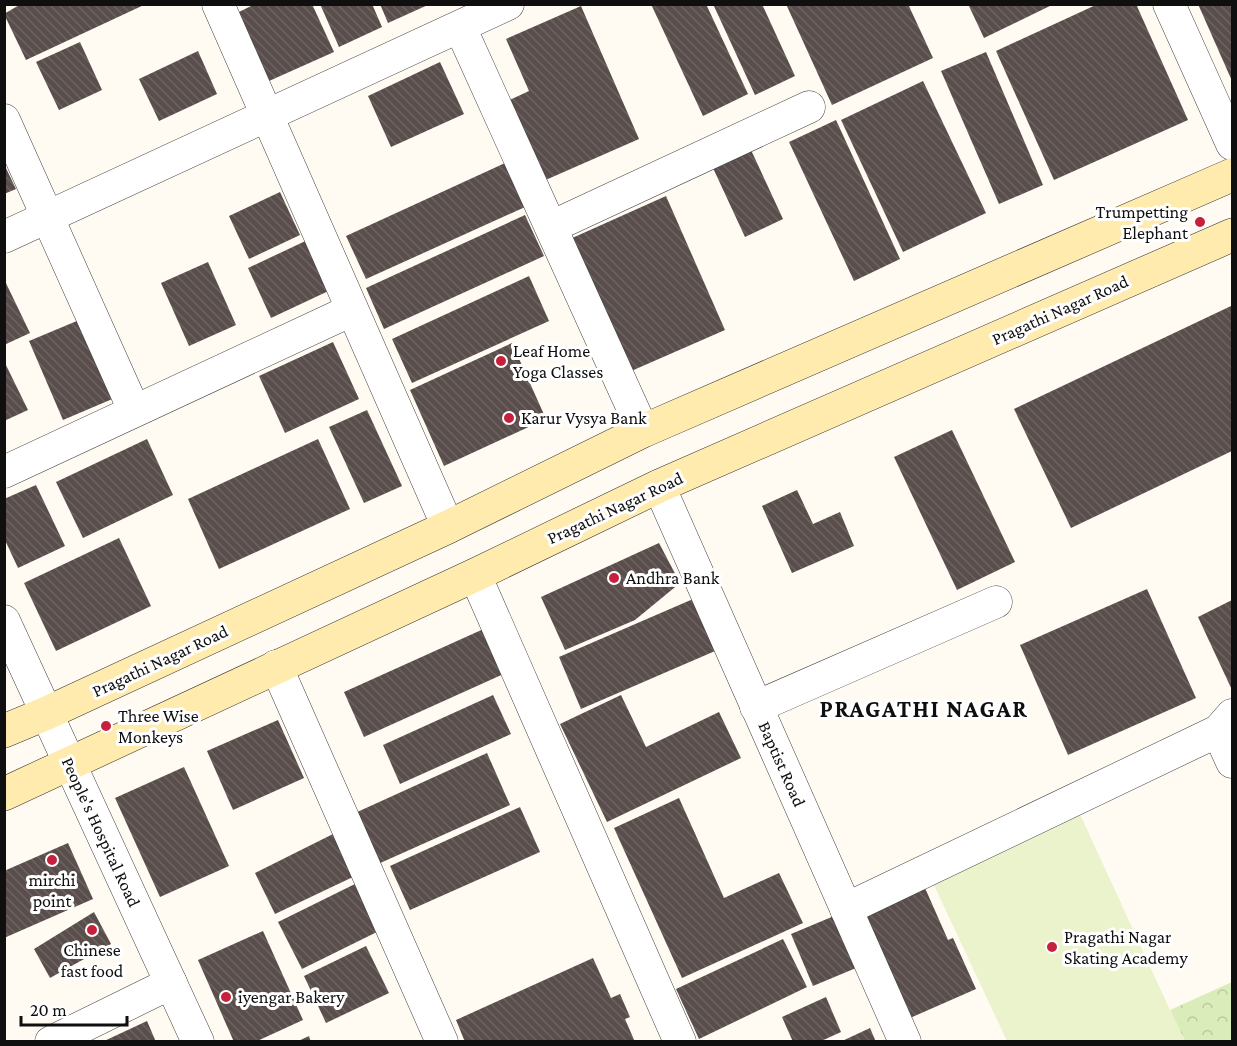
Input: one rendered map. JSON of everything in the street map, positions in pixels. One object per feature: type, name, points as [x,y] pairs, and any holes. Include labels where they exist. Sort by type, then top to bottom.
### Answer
[{"type":"main road","name":"Pragathi Nagar Road","points":[[4,731],[448,527],[643,431],[1233,175]]},
{"type":"main road","name":"Pragathi Nagar Road","points":[[4,794],[659,486],[1233,235]]},
{"type":"street","points":[[218,4],[448,527]]},
{"type":"street","points":[[4,237],[508,4]]},
{"type":"street","points":[[1169,4],[1233,144]]},
{"type":"street","points":[[460,27],[643,431]]},
{"type":"street","points":[[551,227],[809,107]]},
{"type":"street","points":[[4,120],[134,410]]},
{"type":"street","points":[[4,472],[352,310]]},
{"type":"street","name":"Baptist Road","points":[[659,486],[905,1041]]},
{"type":"street","points":[[475,574],[680,1041]]},
{"type":"street","points":[[756,707],[996,602]]},
{"type":"street","name":"People's Hospital Road","points":[[4,621],[198,1041]]},
{"type":"street","points":[[276,666],[442,1041]]},
{"type":"street","points":[[846,909],[1225,723],[1233,762]]},
{"type":"street","points":[[51,1041],[171,983]]},
{"type":"green space","name":"Pragathi Nagar Skating Academy","points":[[1079,812],[1185,1041],[1007,1041],[933,883]]},
{"type":"green space","points":[[1232,982],[1232,1041],[1185,1041],[1170,1010]]},
{"type":"building","points":[[21,4],[146,4],[26,60],[4,14]]},
{"type":"building","points":[[255,4],[312,4],[334,52],[269,81],[239,12]]},
{"type":"building","points":[[320,4],[372,4],[382,27],[339,47]]},
{"type":"building","points":[[380,4],[430,4],[388,23]]},
{"type":"building","points":[[651,4],[706,4],[748,94],[703,116]]},
{"type":"building","points":[[713,4],[762,4],[795,76],[755,95]]},
{"type":"building","points":[[786,4],[908,4],[933,58],[832,105]]},
{"type":"building","points":[[968,4],[1054,4],[984,38]]},
{"type":"building","points":[[1098,4],[1136,4],[1188,120],[1054,180],[996,51]]},
{"type":"building","points":[[1198,4],[1232,4],[1232,81]]},
{"type":"building","points":[[581,6],[639,139],[541,182],[505,102],[529,91],[506,39]]},
{"type":"building","points":[[80,42],[102,90],[59,110],[36,62]]},
{"type":"building","points":[[198,51],[217,94],[159,121],[139,79]]},
{"type":"building","points":[[986,52],[1043,185],[999,204],[941,71]]},
{"type":"building","points":[[440,62],[464,114],[391,147],[368,96]]},
{"type":"building","points":[[923,81],[986,213],[903,252],[841,120]]},
{"type":"building","points":[[836,120],[900,259],[854,281],[789,142]]},
{"type":"building","points":[[751,150],[783,219],[745,237],[713,168]]},
{"type":"building","points":[[514,159],[534,203],[366,279],[346,236]]},
{"type":"building","points":[[4,164],[16,189],[4,194]]},
{"type":"building","points":[[280,192],[300,235],[249,259],[229,216]]},
{"type":"building","points":[[666,196],[725,330],[629,372],[570,239]]},
{"type":"building","points":[[525,215],[544,256],[384,329],[366,288]]},
{"type":"building","points":[[314,237],[337,287],[271,318],[248,268]]},
{"type":"building","points":[[208,262],[236,325],[189,346],[161,283]]},
{"type":"building","points":[[529,276],[549,321],[412,383],[392,339]]},
{"type":"building","points":[[4,279],[30,333],[4,345]]},
{"type":"building","points":[[1231,306],[1232,451],[1071,528],[1014,409]]},
{"type":"building","points":[[84,318],[117,397],[63,420],[29,341]]},
{"type":"building","points":[[333,342],[359,399],[285,433],[259,376]]},
{"type":"building","points":[[512,343],[546,419],[444,466],[410,390]]},
{"type":"building","points":[[4,361],[28,410],[4,421]]},
{"type":"building","points":[[367,410],[402,486],[364,503],[329,427]]},
{"type":"building","points":[[952,430],[1015,562],[957,590],[894,457]]},
{"type":"building","points":[[147,439],[173,495],[83,538],[56,482]]},
{"type":"building","points":[[318,439],[350,509],[219,569],[188,499]]},
{"type":"building","points":[[36,485],[65,546],[18,568],[4,538],[4,499]]},
{"type":"building","points":[[797,490],[813,524],[840,512],[854,546],[792,573],[762,506]]},
{"type":"building","points":[[119,538],[151,606],[56,651],[24,583]]},
{"type":"building","points":[[659,543],[680,583],[635,620],[565,650],[541,597]]},
{"type":"building","points":[[1147,589],[1196,698],[1068,755],[1020,645]]},
{"type":"building","points":[[700,596],[722,648],[581,709],[559,657]]},
{"type":"building","points":[[1232,600],[1232,690],[1198,617]]},
{"type":"building","points":[[488,627],[508,672],[364,737],[344,692]]},
{"type":"building","points":[[493,695],[511,734],[400,784],[383,745]]},
{"type":"building","points":[[621,695],[646,747],[719,712],[741,758],[607,822],[560,724]]},
{"type":"building","points":[[278,720],[304,778],[233,810],[207,751]]},
{"type":"building","points":[[487,753],[510,805],[378,864],[355,813]]},
{"type":"building","points":[[184,767],[229,866],[160,897],[115,798]]},
{"type":"building","points":[[679,798],[724,898],[779,873],[803,923],[682,978],[614,828]]},
{"type":"building","points":[[520,807],[540,852],[410,910],[390,866]]},
{"type":"building","points":[[335,833],[355,876],[275,914],[255,873]]},
{"type":"building","points":[[68,843],[93,899],[4,938],[4,871]]},
{"type":"building","points":[[359,882],[383,929],[302,969],[278,922]]},
{"type":"building","points":[[925,888],[948,940],[953,938],[976,989],[901,1022],[855,919]]},
{"type":"building","points":[[94,912],[111,944],[50,978],[34,949]]},
{"type":"building","points":[[834,916],[856,968],[813,986],[791,934]]},
{"type":"building","points":[[263,931],[303,1020],[255,1042],[234,1042],[198,960]]},
{"type":"building","points":[[783,939],[807,987],[699,1039],[676,989]]},
{"type":"building","points":[[366,946],[389,993],[326,1023],[304,976]]},
{"type":"building","points":[[593,958],[611,998],[620,994],[630,1017],[625,1019],[635,1042],[465,1042],[456,1020]]},
{"type":"building","points":[[826,997],[841,1032],[819,1042],[793,1042],[782,1017]]},
{"type":"building","points":[[147,1021],[156,1042],[102,1042]]},
{"type":"building","points":[[870,1028],[876,1042],[840,1042]]},
{"type":"building","points":[[309,1036],[311,1042],[296,1042]]},
{"type":"place","name":"Trumpetting Elephant","points":[[1200,222]]},
{"type":"place","name":"Leaf Home Yoga Classes","points":[[501,361]]},
{"type":"place","name":"Karur Vysya Bank","points":[[509,418]]},
{"type":"place","name":"Andhra Bank","points":[[614,578]]},
{"type":"place","name":"Three Wise Monkeys","points":[[106,726]]},
{"type":"place","name":"mirchi point","points":[[52,860]]},
{"type":"place","name":"Chinese fast food","points":[[92,930]]},
{"type":"place","name":"Pragathi Nagar Skating Academy","points":[[1052,947]]},
{"type":"place","name":"iyengar Bakery","points":[[226,997]]},
{"type":"district","name":"PRAGATHI NAGAR","points":[[924,709]]}]
